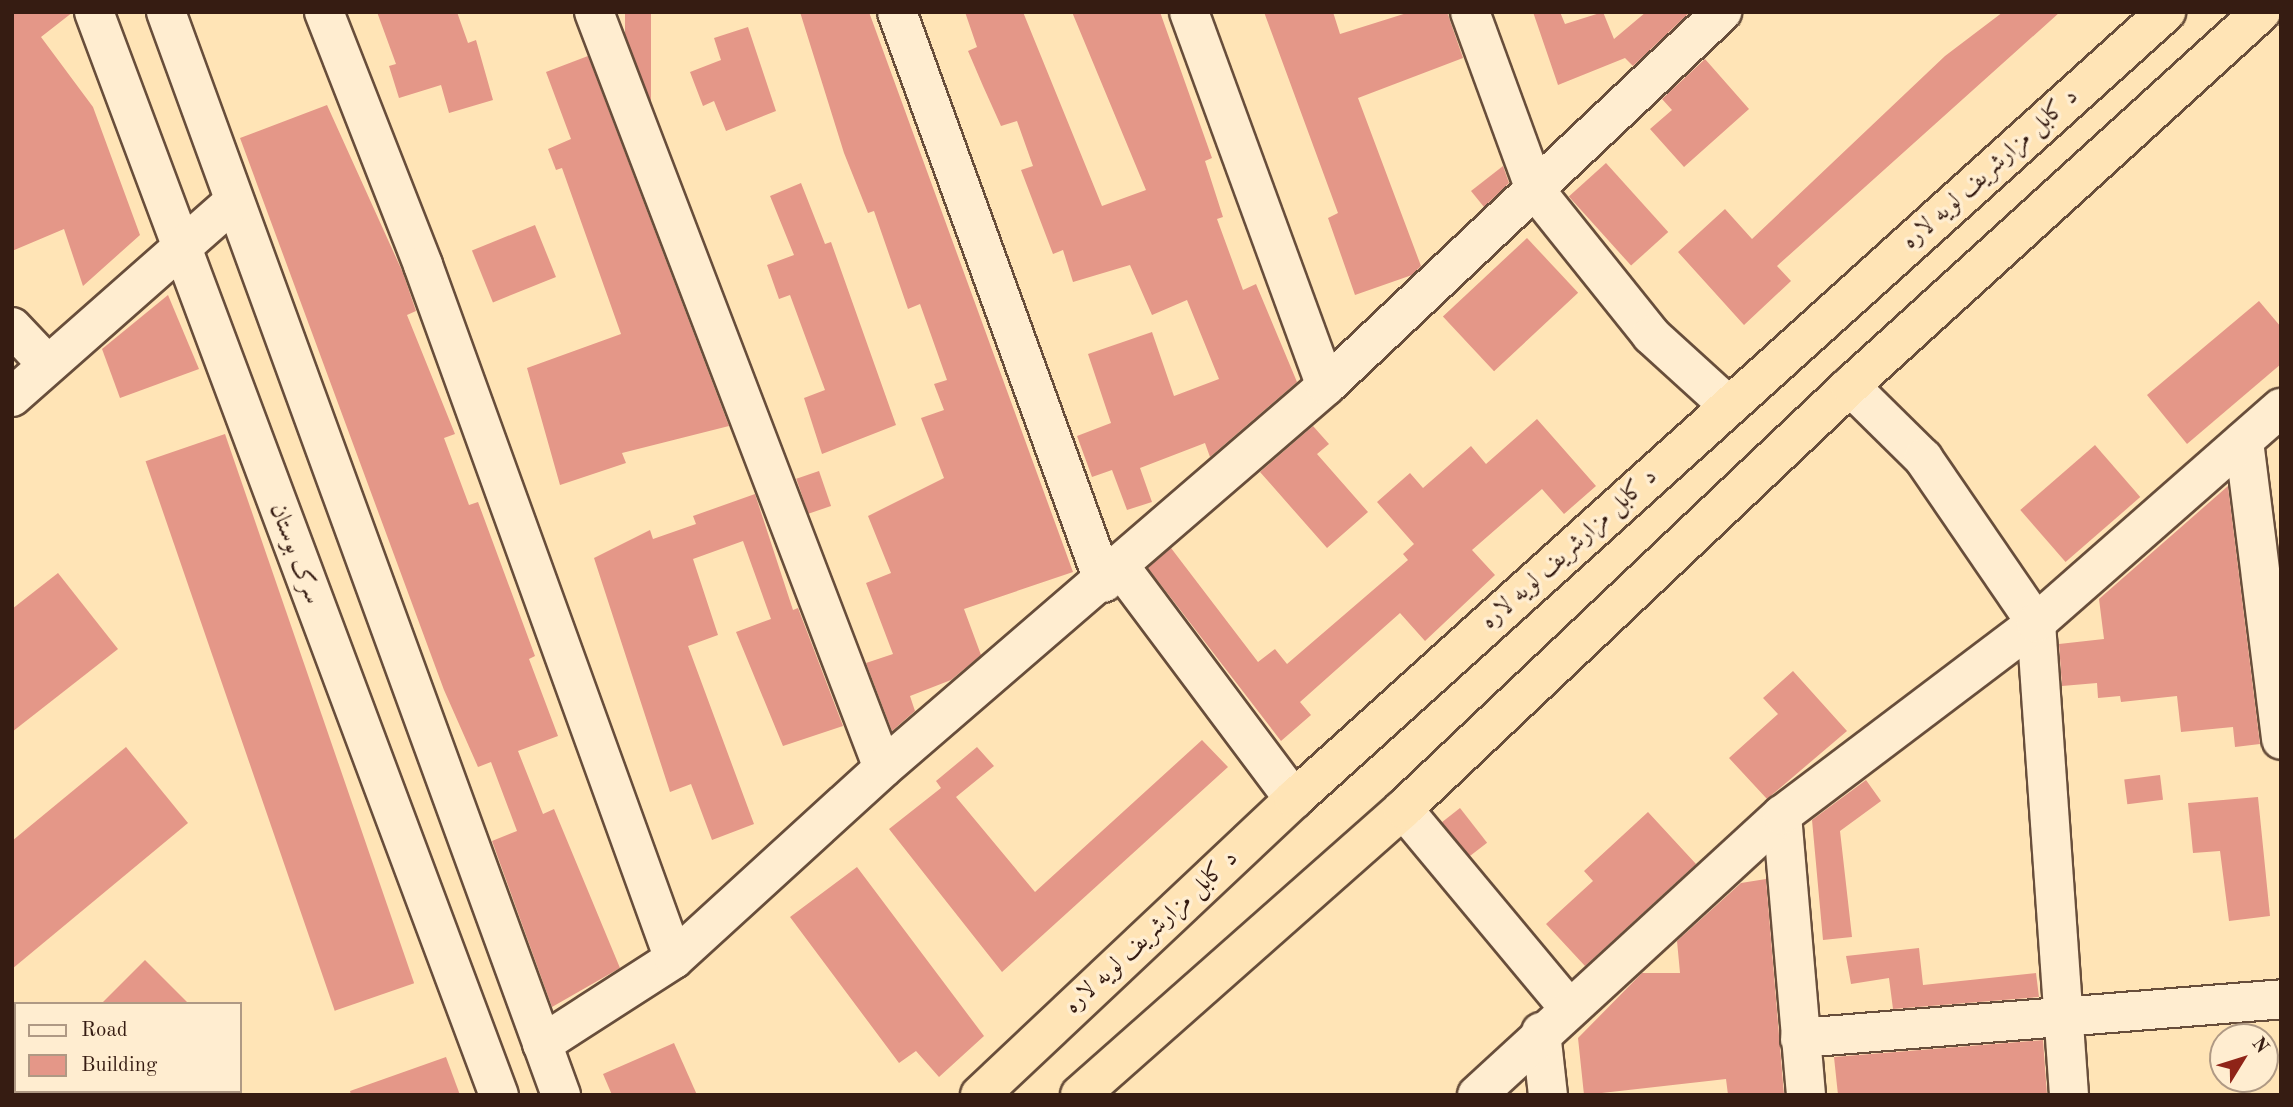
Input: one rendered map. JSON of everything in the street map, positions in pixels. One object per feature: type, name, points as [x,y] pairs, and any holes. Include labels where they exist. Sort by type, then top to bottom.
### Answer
[{"type":"highway","name":"د کابل مزارشریف لویه لاره","points":[[980,1095],[1294,799],[2166,12]]},
{"type":"highway","points":[[1080,1095],[1403,809],[1850,386],[2261,12]]},
{"type":"street","name":"سرک بوستان","points":[[94,12],[177,245],[499,1095]]},
{"type":"street","points":[[166,12],[561,1095]]},
{"type":"street","points":[[324,12],[423,265],[674,960]]},
{"type":"street","points":[[594,12],[883,768]]},
{"type":"street","points":[[897,12],[1112,575],[1294,799]]},
{"type":"street","points":[[1189,12],[1326,386]]},
{"type":"street","points":[[1470,12],[1535,190],[1651,335],[1729,406]]},
{"type":"street","points":[[542,1044],[674,960],[883,768],[1112,575],[1326,386],[1722,12]]},
{"type":"street","points":[[12,397],[177,245],[234,201]]},
{"type":"street","points":[[12,327],[46,363]]},
{"type":"street","points":[[1850,386],[1923,458],[2036,623],[2061,1017],[2069,1095]]},
{"type":"street","points":[[1477,1095],[1555,1019],[1782,815],[2036,623],[2281,408]]},
{"type":"street","points":[[2244,441],[2281,740]]},
{"type":"street","points":[[1403,809],[1555,1019],[1548,1095]]},
{"type":"street","points":[[1782,815],[1806,1095]]},
{"type":"street","points":[[1800,1038],[2281,999]]},
{"type":"building","points":[[12,12],[73,12],[41,37],[93,107],[140,235],[83,286],[64,229],[12,251]]},
{"type":"building","points":[[377,12],[457,12],[468,43],[476,40],[493,100],[449,113],[441,85],[399,98],[389,66],[396,64]]},
{"type":"building","points":[[625,12],[651,12],[651,102],[625,102]]},
{"type":"building","points":[[800,12],[869,12],[1073,572],[964,609],[981,655],[951,680],[910,696],[915,711],[892,731],[866,663],[893,654],[866,583],[891,573],[868,516],[944,478],[921,418],[944,410],[934,384],[947,380],[920,304],[908,309],[874,211],[868,213],[844,153]]},
{"type":"building","points":[[965,12],[1023,12],[1102,206],[1146,190],[1072,12],[1160,12],[1212,158],[1205,161],[1223,217],[1217,219],[1243,290],[1256,284],[1297,382],[1210,457],[1205,443],[1140,468],[1152,502],[1127,510],[1112,470],[1092,477],[1077,436],[1111,423],[1088,354],[1152,332],[1174,396],[1219,379],[1187,300],[1152,315],[1130,265],[1073,282],[1063,250],[1053,254],[1021,170],[1033,166],[1017,121],[1001,126],[968,51],[977,47]]},
{"type":"building","points":[[1264,12],[1333,12],[1340,34],[1410,12],[1447,12],[1463,58],[1358,98],[1421,266],[1412,275],[1355,295],[1328,218],[1338,213]]},
{"type":"building","points":[[1533,12],[1560,12],[1565,24],[1603,12],[1614,39],[1646,12],[1690,12],[1633,66],[1625,58],[1558,85]]},
{"type":"building","points":[[2003,12],[2060,12],[1777,266],[1791,281],[1744,325],[1678,252],[1725,209],[1752,239],[1945,56]]},
{"type":"building","points":[[748,27],[776,111],[726,131],[714,101],[703,106],[690,72],[721,60],[714,38]]},
{"type":"building","points":[[588,56],[729,426],[622,453],[626,463],[560,485],[527,368],[621,334],[562,168],[556,170],[548,149],[571,139],[546,72]]},
{"type":"building","points":[[1705,59],[1749,109],[1684,167],[1650,129],[1672,110],[1662,99]]},
{"type":"building","points":[[327,105],[403,273],[416,311],[407,315],[455,434],[444,438],[469,505],[478,502],[535,656],[529,659],[558,736],[518,751],[543,814],[554,809],[620,968],[552,1007],[492,841],[517,831],[491,762],[478,767],[444,690],[240,138]]},
{"type":"building","points":[[1606,163],[1668,232],[1631,266],[1569,196]]},
{"type":"building","points":[[1503,166],[1509,183],[1484,207],[1471,191]]},
{"type":"building","points":[[801,183],[825,244],[831,242],[896,425],[822,454],[804,398],[825,390],[790,295],[779,299],[767,265],[794,255],[770,196]]},
{"type":"building","points":[[535,225],[556,277],[493,302],[472,250]]},
{"type":"building","points":[[1527,238],[1578,293],[1494,371],[1443,316]]},
{"type":"building","points":[[168,295],[199,369],[120,398],[102,349]]},
{"type":"building","points":[[2259,301],[2281,327],[2281,364],[2187,444],[2147,395]]},
{"type":"building","points":[[1537,419],[1596,486],[1564,514],[1542,489],[1472,550],[1495,575],[1425,641],[1400,613],[1300,702],[1311,715],[1281,741],[1148,568],[1171,548],[1258,662],[1275,649],[1287,664],[1408,560],[1403,554],[1414,544],[1377,502],[1410,473],[1423,488],[1471,446],[1486,464]]},
{"type":"building","points":[[1313,426],[1329,444],[1317,454],[1368,512],[1327,548],[1260,472]]},
{"type":"building","points":[[225,434],[414,983],[335,1011],[146,461]]},
{"type":"building","points":[[2095,445],[2140,497],[2066,562],[2020,510]]},
{"type":"building","points":[[819,471],[831,506],[808,514],[796,479]]},
{"type":"building","points":[[2228,486],[2260,744],[2235,747],[2233,727],[2181,732],[2177,696],[2121,702],[2120,696],[2098,698],[2097,683],[2062,686],[2059,644],[2104,639],[2099,599]]},
{"type":"building","points":[[755,494],[793,610],[798,608],[843,726],[783,746],[736,632],[771,619],[743,541],[693,559],[718,635],[688,646],[754,824],[712,840],[691,784],[670,792],[594,558],[650,530],[653,539],[696,524],[693,516]]},
{"type":"building","points":[[58,573],[118,649],[12,732],[12,609]]},
{"type":"building","points":[[1793,671],[1847,731],[1767,799],[1729,758],[1778,714],[1763,698]]},
{"type":"building","points":[[1202,740],[1228,767],[1002,972],[889,829],[941,788],[936,781],[977,747],[994,766],[956,797],[1035,892]]},
{"type":"building","points":[[126,747],[188,823],[12,969],[12,841]]},
{"type":"building","points":[[2160,775],[2163,800],[2127,804],[2124,779]]},
{"type":"building","points":[[1866,780],[1881,801],[1840,831],[1852,937],[1823,940],[1812,820]]},
{"type":"building","points":[[2258,797],[2270,916],[2229,921],[2220,851],[2193,853],[2188,803]]},
{"type":"building","points":[[1460,808],[1487,843],[1469,857],[1442,822]]},
{"type":"building","points":[[1648,812],[1696,864],[1585,966],[1546,924],[1593,881],[1584,871]]},
{"type":"building","points":[[857,867],[984,1036],[939,1077],[916,1051],[899,1063],[790,917]]},
{"type":"building","points":[[1766,879],[1784,1095],[1728,1095],[1726,1079],[1584,1095],[1578,1038],[1642,973],[1680,973],[1677,941],[1741,883]]},
{"type":"building","points":[[1919,948],[1923,985],[2036,973],[2039,997],[1893,1009],[1889,978],[1851,984],[1846,956]]},
{"type":"building","points":[[145,960],[187,1002],[103,1002]]},
{"type":"building","points":[[2043,1040],[2047,1095],[1838,1095],[1834,1057]]},
{"type":"building","points":[[674,1043],[697,1095],[612,1095],[603,1074]]},
{"type":"building","points":[[446,1057],[460,1095],[351,1095],[350,1091]]}]
